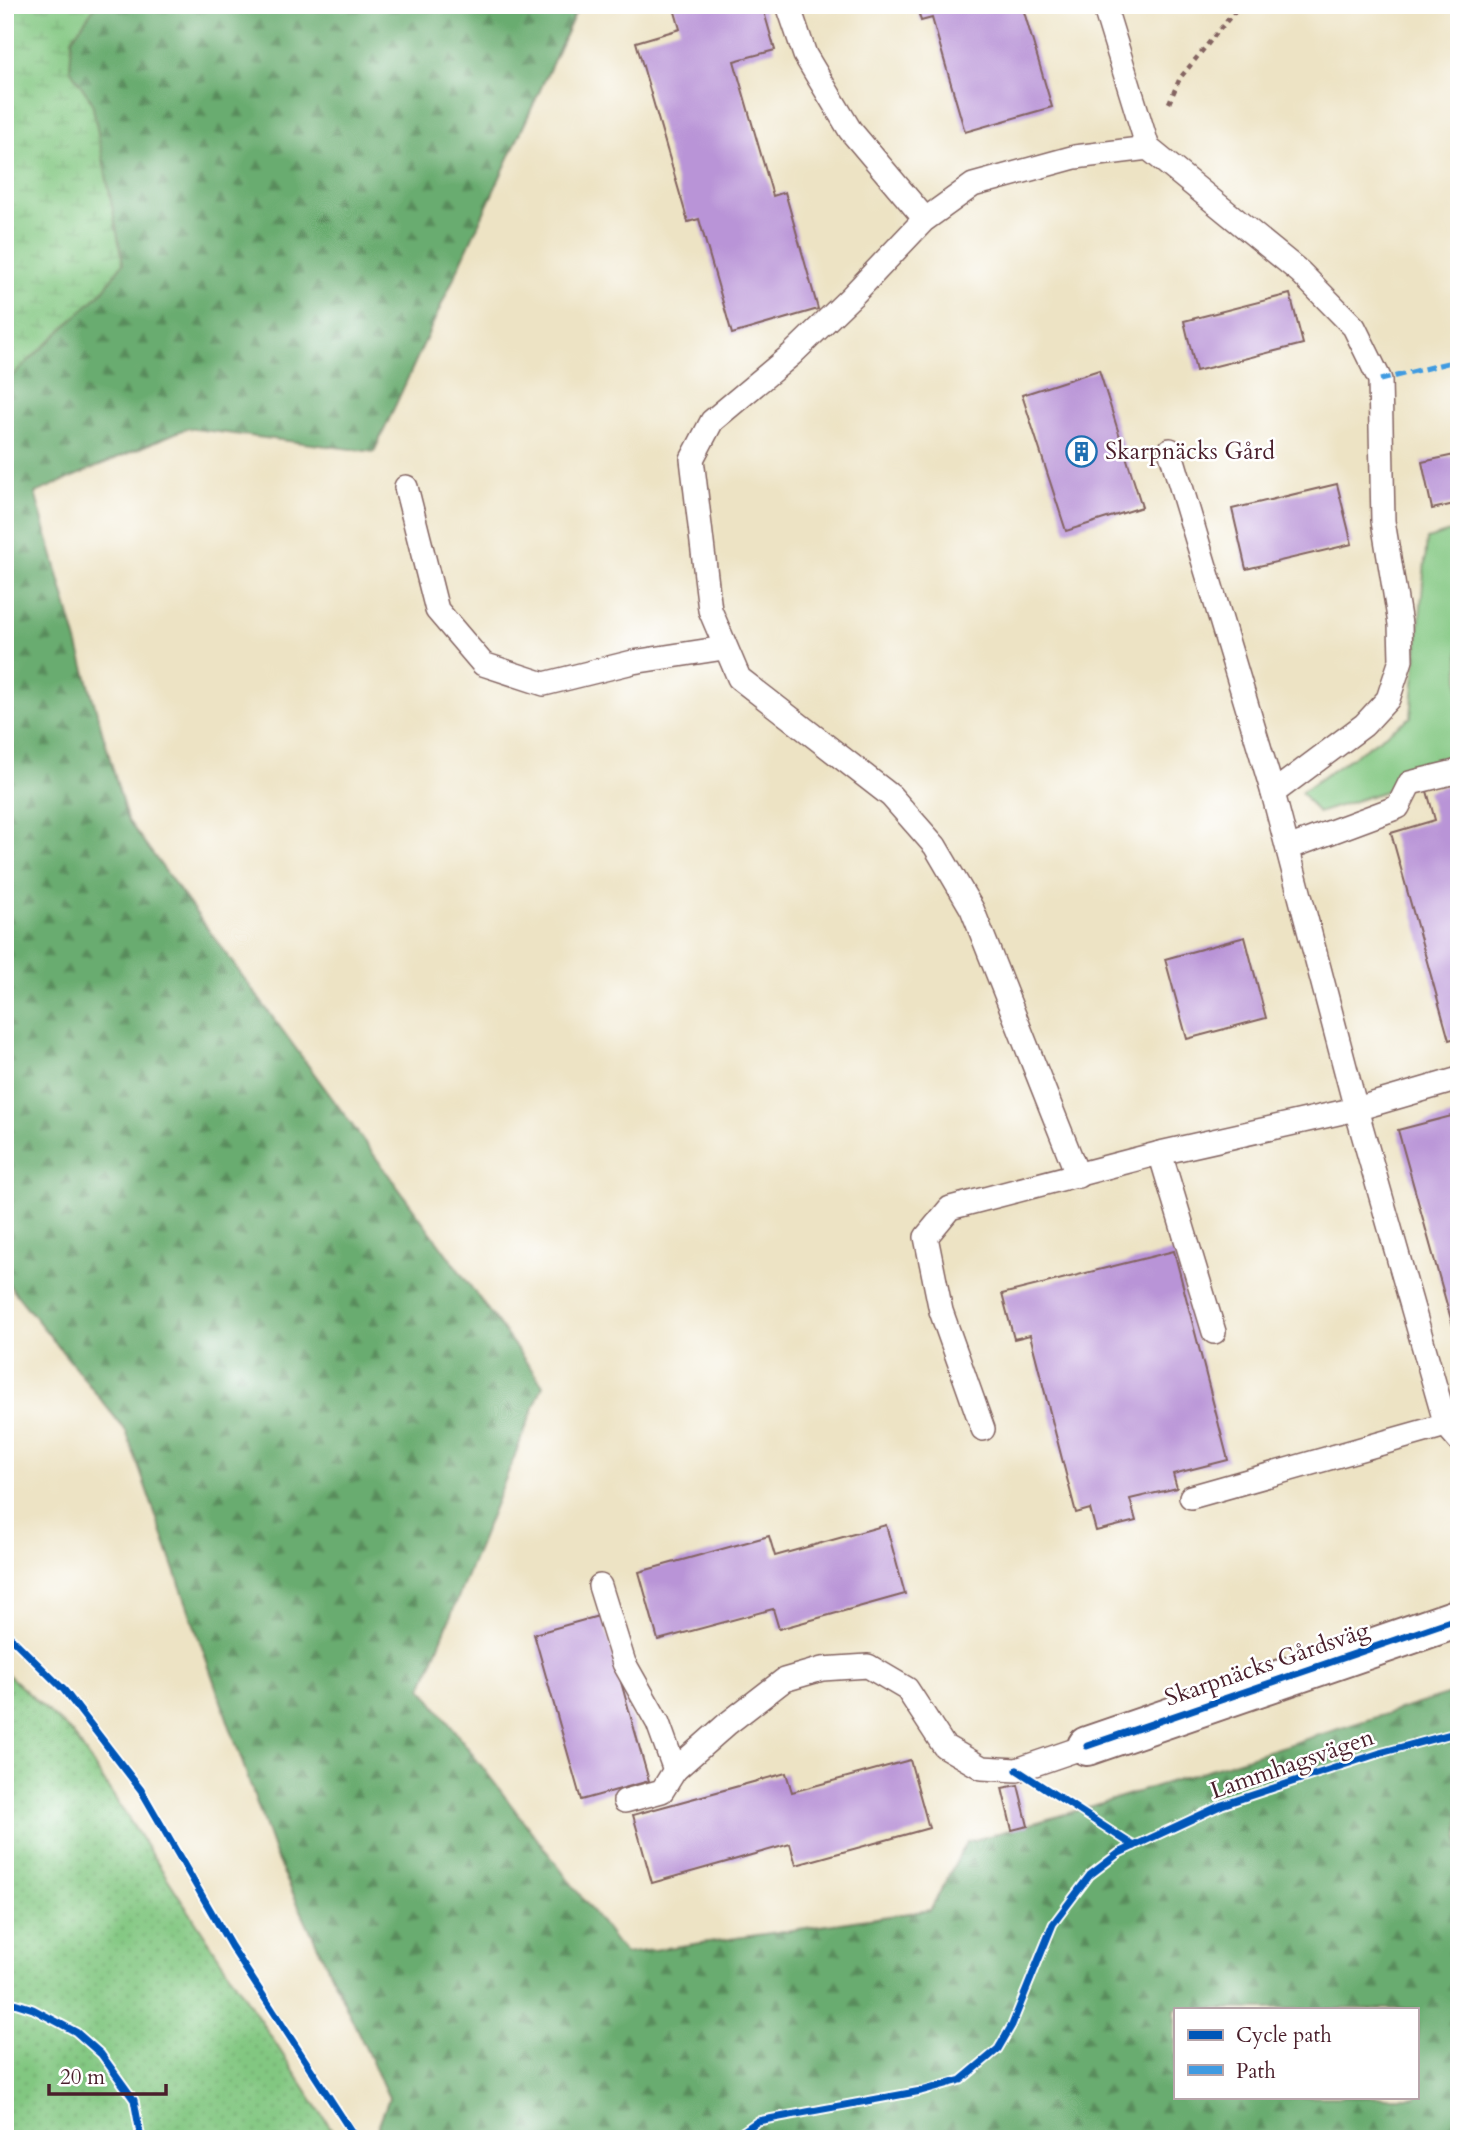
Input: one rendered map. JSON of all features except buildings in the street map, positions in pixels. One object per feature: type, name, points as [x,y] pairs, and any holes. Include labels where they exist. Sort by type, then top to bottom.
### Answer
[{"type":"street","name":"Skarpnäcks Gårdsväg","points":[[1087,1746],[1459,1618]]},
{"type":"lane","points":[[788,5],[805,55],[850,130],[925,219]]},
{"type":"lane","points":[[1104,5],[1148,148],[1189,185],[1300,272],[1354,327],[1380,380],[1382,522],[1400,624],[1401,660],[1388,699],[1364,725],[1273,793]]},
{"type":"lane","points":[[1079,1176],[972,909],[935,846],[891,796],[739,678],[710,610],[692,459],[712,421],[791,355],[925,219],[974,185],[1076,157],[1148,148]]},
{"type":"lane","points":[[1170,450],[1273,793],[1356,1109],[1452,1432],[1191,1497]]},
{"type":"lane","points":[[406,487],[437,610],[483,664],[544,684],[633,662],[724,648]]},
{"type":"lane","points":[[1287,848],[1398,807],[1410,783],[1459,771]]},
{"type":"lane","points":[[983,1429],[941,1311],[926,1237],[950,1208],[1160,1153],[1356,1109],[1459,1079]]},
{"type":"lane","points":[[1160,1153],[1214,1332]]},
{"type":"lane","points":[[600,1586],[624,1663],[658,1723],[675,1770]]},
{"type":"lane","name":"Skarpnäcks Gårdsväg","points":[[625,1801],[662,1790],[675,1770],[727,1724],[784,1680],[821,1669],[868,1666],[907,1689],[944,1746],[982,1768],[1017,1770],[1087,1746]]},
{"type":"path","points":[[1148,148],[1180,78],[1240,5]]},
{"type":"path","points":[[5,1632],[64,1690],[141,1790],[231,1946],[356,2139]]},
{"type":"green space","points":[[5,5],[579,5],[374,452],[187,428],[35,493],[127,819],[543,1385],[422,1688],[625,1954],[930,1910],[967,1842],[1086,1808],[1459,1691],[1459,2139],[373,2139],[389,2098],[275,1855],[126,1431],[5,1280]]},
{"type":"green space","points":[[17,5],[96,5],[72,39],[70,69],[92,102],[123,263],[102,292],[5,383],[5,25]]},
{"type":"green space","points":[[1459,529],[1459,767],[1318,813],[1301,792],[1411,717],[1427,539]]},
{"type":"green space","points":[[5,1672],[73,1734],[338,2139],[5,2139]]},
{"type":"marked path","points":[[1380,380],[1459,360]]},
{"type":"cycle path","points":[[1087,1746],[1459,1618]]},
{"type":"cycle path","points":[[5,1632],[64,1690],[141,1790],[231,1946],[356,2139]]},
{"type":"cycle path","name":"Lammhagsvägen","points":[[732,2139],[758,2121],[921,2091],[961,2080],[998,2049],[1012,2025],[1053,1924],[1090,1875],[1119,1853],[1222,1805],[1380,1753],[1459,1732]]},
{"type":"cycle path","points":[[1017,1770],[1134,1846]]},
{"type":"cycle path","points":[[5,2000],[33,2009],[76,2032],[101,2054],[134,2100],[141,2139]]},
{"type":"place","name":"Skarpnäcks Gård","points":[[1082,451]]}]
